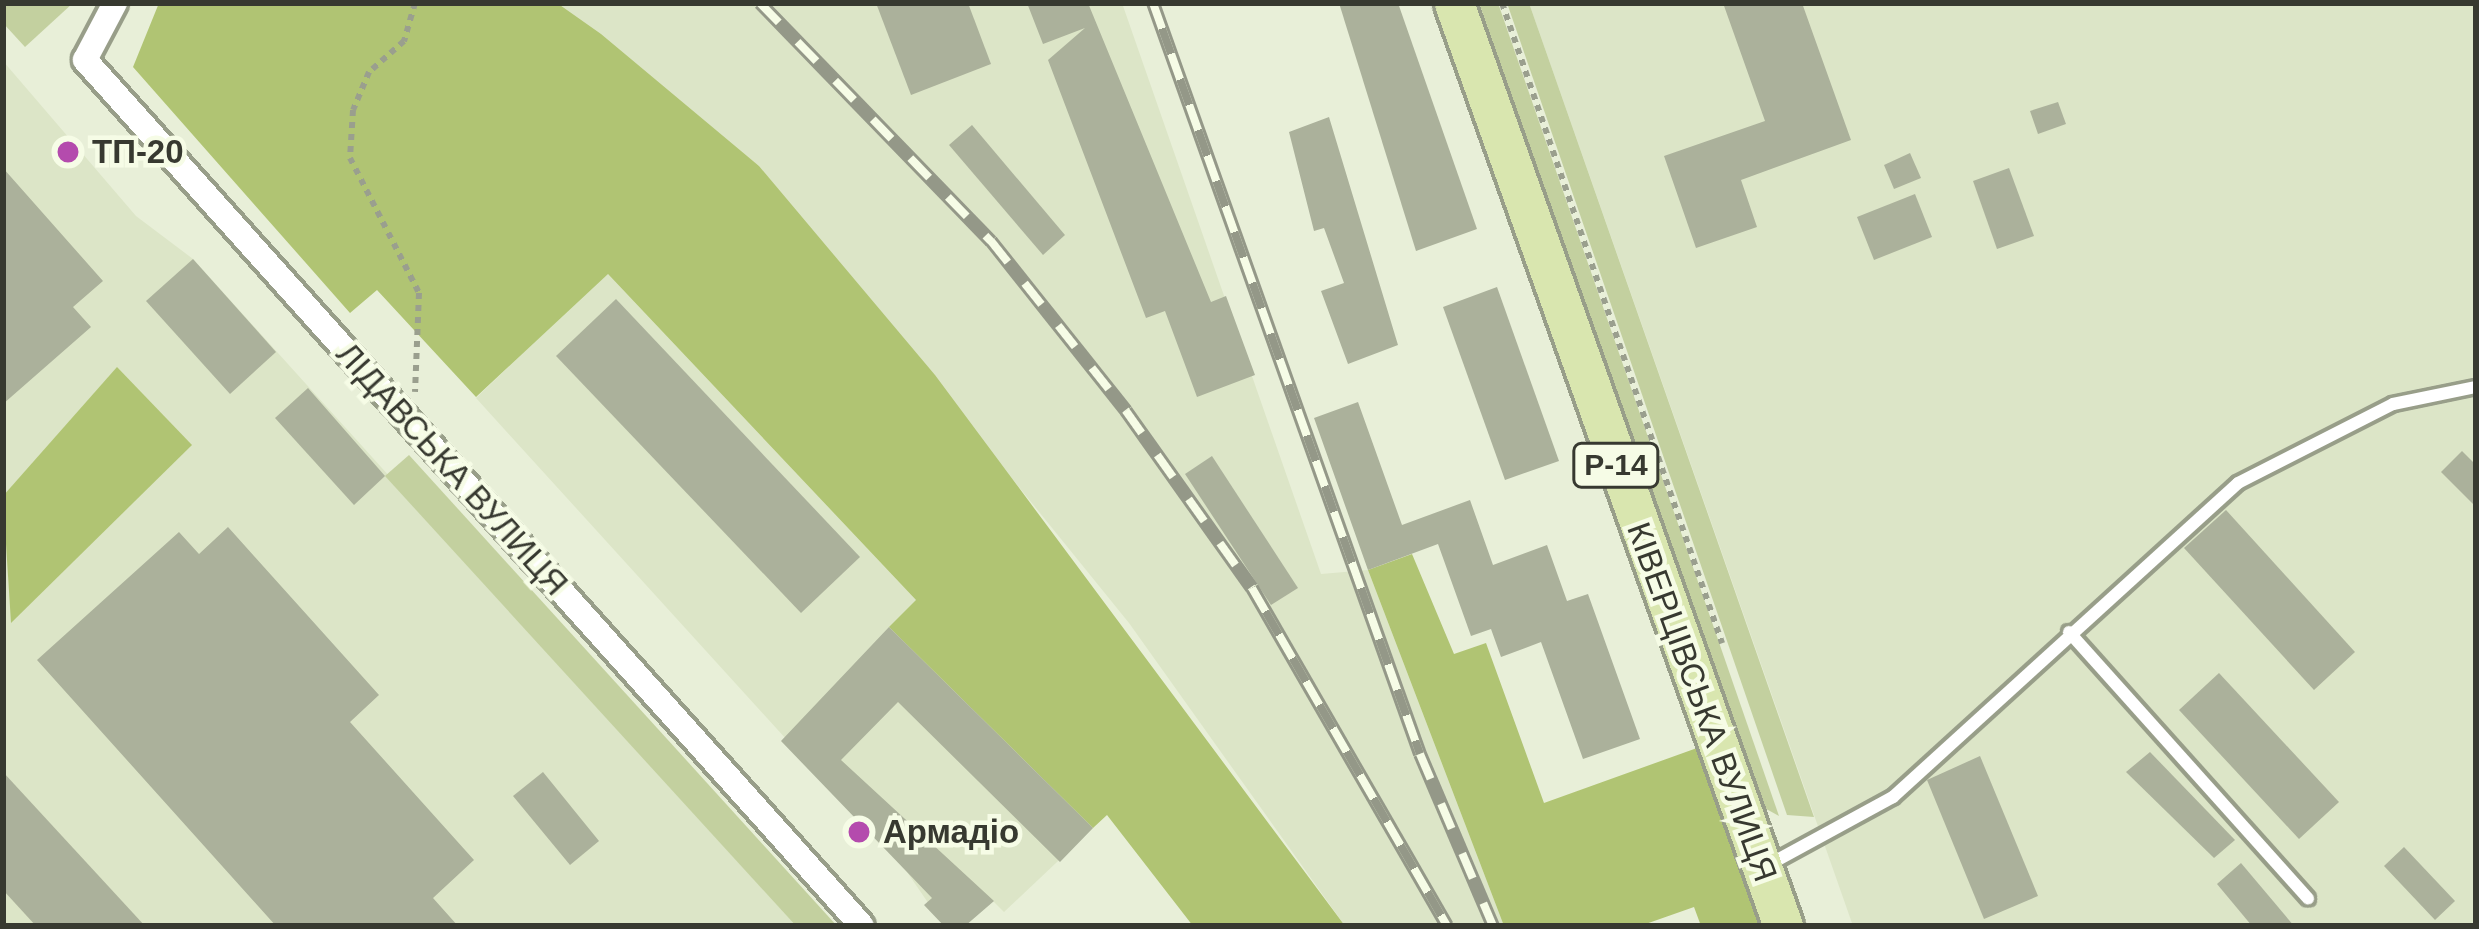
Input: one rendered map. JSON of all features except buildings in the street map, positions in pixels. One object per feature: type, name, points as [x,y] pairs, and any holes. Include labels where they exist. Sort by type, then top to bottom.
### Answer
[{"type":"main road","name":"КІВЕРЦІВСЬКА ВУЛИЦЯ","points":[[1454,3],[1783,926]]},
{"type":"street","name":"ЛІДАВСЬКА ВУЛИЦЯ","points":[[115,3],[85,60],[862,926]]},
{"type":"lane","points":[[1763,867],[1893,797],[2238,483],[2393,404],[2476,387]]},
{"type":"lane","points":[[2069,632],[2308,898]]},
{"type":"path","points":[[414,427],[419,293],[350,158],[353,110],[370,72],[404,41],[415,3]]},
{"type":"path","points":[[1502,3],[1726,657]]},
{"type":"shaded area","points":[[3,3],[73,3],[25,47],[3,23]]},
{"type":"shaded area","points":[[557,3],[1122,3],[1321,574],[1368,570],[1504,926],[1345,926],[1129,623],[759,166]]},
{"type":"shaded area","points":[[1479,3],[1498,3],[1779,816],[1759,805]]},
{"type":"shaded area","points":[[1507,3],[1529,3],[1814,817],[1787,815]]},
{"type":"shaded area","points":[[1529,3],[2476,3],[2476,926],[1853,926]]},
{"type":"shaded area","points":[[3,61],[136,216],[193,259],[796,926],[3,926]]},
{"type":"shaded area","points":[[607,273],[917,601],[890,628],[1093,828],[1004,912],[993,901],[965,926],[944,926],[907,872],[476,398]]},
{"type":"shaded area","points":[[409,455],[837,926],[796,926],[385,476]]},
{"type":"green space","points":[[159,3],[557,3],[601,34],[759,166],[935,375],[1345,926],[1193,926],[1107,815],[1093,828],[889,627],[916,600],[608,274],[476,397],[377,290],[350,313],[133,67]]},
{"type":"green space","points":[[117,367],[192,445],[11,623],[3,496]]},
{"type":"green space","points":[[1412,554],[1454,654],[1486,643],[1544,803],[1697,748],[1759,926],[1701,926],[1694,907],[1640,926],[1504,926],[1368,570]]},
{"type":"railway","points":[[760,3],[991,241],[1126,411],[1252,588],[1447,926]]},
{"type":"railway","points":[[1153,3],[1420,754],[1493,926]]},
{"type":"place","name":"ТП-20","points":[[68,152]]},
{"type":"place","name":"Армадіо","points":[[859,832]]}]
